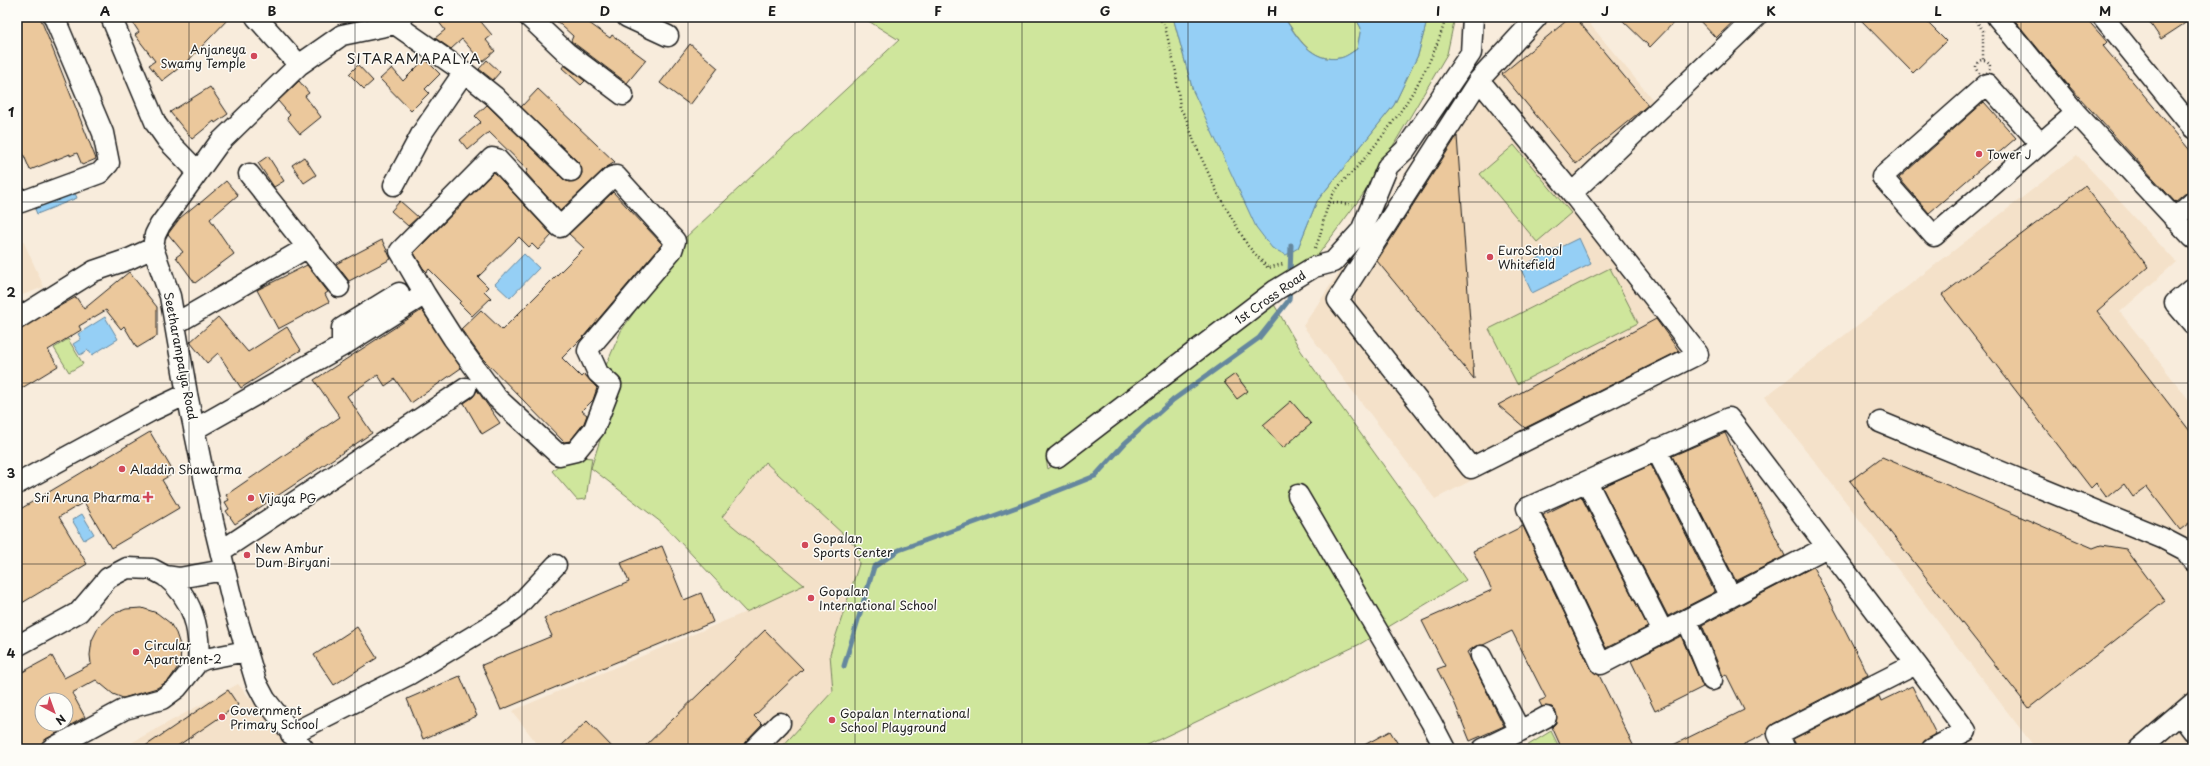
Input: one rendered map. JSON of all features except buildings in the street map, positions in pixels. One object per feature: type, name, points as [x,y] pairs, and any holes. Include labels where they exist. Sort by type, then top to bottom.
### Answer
[{"type":"street","points":[[17,197],[21,202],[100,173],[109,163],[103,133],[54,17]]},
{"type":"street","points":[[111,17],[156,124],[168,141],[198,172]]},
{"type":"street","points":[[256,17],[299,65]]},
{"type":"street","points":[[529,17],[567,53],[623,95]]},
{"type":"street","points":[[627,17],[668,36]]},
{"type":"street","name":"1st Cross Road","points":[[1057,456],[1276,290],[1314,267],[1333,262],[1361,231],[1388,166],[1405,150],[1471,53],[1473,17]]},
{"type":"street","points":[[1479,80],[1572,193],[1698,354],[1471,468],[1338,300],[1479,80],[1537,17]]},
{"type":"street","points":[[1572,193],[1756,17]]},
{"type":"street","points":[[1997,17],[2076,113],[2193,238]]},
{"type":"street","points":[[2103,17],[2193,128]]},
{"type":"street","points":[[17,319],[94,271],[129,259],[153,248],[154,235],[160,224],[219,143],[299,65],[360,23],[399,20],[494,96],[571,171]]},
{"type":"street","points":[[394,185],[422,133],[464,72]]},
{"type":"street","points":[[2040,143],[1987,84],[1882,177],[1934,236],[2076,113]]},
{"type":"street","points":[[492,158],[497,159],[560,227],[612,177],[616,176],[675,242],[672,250],[589,348],[588,351],[598,374],[611,385],[594,429],[576,451],[559,454],[497,398],[453,338],[425,294],[400,251],[492,158]]},
{"type":"street","points":[[249,174],[339,287]]},
{"type":"street","points":[[2174,219],[2193,202]]},
{"type":"street","points":[[175,324],[308,247]]},
{"type":"street","name":"Seetharampalya Road","points":[[153,248],[170,296],[187,394],[224,570],[246,651],[256,682],[262,694],[291,734],[304,749]]},
{"type":"street","points":[[2193,288],[2175,303],[2193,324]]},
{"type":"street","points":[[342,346],[342,328],[398,293]]},
{"type":"street","points":[[195,429],[342,346],[425,294]]},
{"type":"street","points":[[220,551],[466,388]]},
{"type":"street","points":[[17,484],[152,411],[187,394]]},
{"type":"street","points":[[1827,547],[1600,664],[1527,508],[1587,482],[1656,449],[1729,418],[1916,664],[1966,731],[1932,749]]},
{"type":"street","points":[[1880,422],[2162,538],[2185,550],[2193,561]]},
{"type":"street","points":[[1656,449],[1731,597]]},
{"type":"street","points":[[1587,482],[1663,632]]},
{"type":"street","points":[[1298,494],[1431,722],[1445,749]]},
{"type":"street","points":[[291,734],[410,674],[503,618],[514,610],[556,565]]},
{"type":"street","points":[[17,646],[83,608],[98,587],[118,572],[127,568],[152,569],[165,576],[177,586],[187,600],[194,616],[198,631],[198,662]]},
{"type":"street","points":[[165,576],[179,578],[224,570]]},
{"type":"street","points":[[1687,620],[1712,680]]},
{"type":"street","points":[[51,749],[125,709],[162,699],[176,688],[198,662],[205,658],[246,651]]},
{"type":"street","points":[[1481,656],[1520,731]]},
{"type":"street","points":[[1785,749],[1778,734],[1916,664]]},
{"type":"street","points":[[2139,749],[2187,709],[2193,731]]},
{"type":"street","points":[[1483,749],[1546,717]]},
{"type":"street","points":[[754,749],[780,723]]},
{"type":"path","points":[[1159,17],[1165,27],[1176,72],[1180,108],[1218,194],[1248,246],[1268,268],[1279,264],[1289,265]]},
{"type":"path","points":[[1312,253],[1317,243],[1329,202],[1335,192],[1370,153],[1422,79],[1439,43],[1446,17]]},
{"type":"path","points":[[1974,17],[1983,31],[1983,60]]},
{"type":"path","points":[[1329,202],[1371,207]]},
{"type":"shaded area","name":"EuroSchool Whitefield","points":[[1550,17],[1584,17],[1658,106],[1572,183],[1710,359],[1435,499],[1303,326],[1479,64],[1492,79]]},
{"type":"shaded area","points":[[2077,155],[2176,262],[2120,312],[2193,405],[2193,749],[2036,749],[1765,397]]},
{"type":"shaded area","points":[[17,227],[44,287],[17,297]]},
{"type":"shaded area","name":"Gopalan International School","points":[[765,462],[857,547],[859,564],[830,654],[833,691],[780,749],[541,749],[512,711],[746,612],[803,585],[722,517]]},
{"type":"shaded area","name":"Government Primary School","points":[[238,684],[292,749],[120,749]]},
{"type":"green space","points":[[862,17],[1173,17],[1193,91],[1298,248],[1317,201],[1394,105],[1418,55],[1428,17],[1455,17],[1447,54],[1370,185],[1315,259],[1265,288],[1046,459],[1048,469],[1272,301],[1301,351],[1466,580],[1360,644],[1139,749],[780,749],[833,691],[830,654],[859,564],[857,547],[765,462],[722,517],[804,585],[746,612],[662,523],[591,468],[619,381],[604,370],[621,331],[686,237],[899,40]]},
{"type":"green space","points":[[1284,17],[1355,17],[1361,28],[1357,49],[1347,56],[1340,58],[1321,57],[1306,47]]},
{"type":"green space","points":[[1514,145],[1571,213],[1537,242],[1480,174]]},
{"type":"green space","points":[[1610,268],[1638,323],[1517,384],[1489,329]]},
{"type":"green space","points":[[68,339],[83,364],[69,372],[54,348]]},
{"type":"green space","points":[[569,456],[592,458],[586,499],[577,500],[552,471]]},
{"type":"green space","points":[[1551,731],[1560,749],[1522,749]]},
{"type":"water","points":[[1173,17],[1284,17],[1294,33],[1306,47],[1321,57],[1330,59],[1347,56],[1357,49],[1361,28],[1355,17],[1428,17],[1418,55],[1394,105],[1317,201],[1298,248],[1286,255],[1272,248],[1256,227],[1193,91]]},
{"type":"water","points":[[69,178],[77,198],[37,214],[29,194]]},
{"type":"water","points":[[1579,238],[1591,264],[1532,293],[1520,267]]},
{"type":"water","points":[[524,254],[539,268],[510,298],[495,284]]},
{"type":"water","points":[[105,317],[118,339],[92,355],[88,350],[80,355],[73,344],[81,339],[78,334]]},
{"type":"water","points":[[82,514],[94,534],[84,540],[72,520]]},
{"type":"waterway","points":[[1290,275],[1291,245]]},
{"type":"waterway","points":[[844,666],[874,567],[899,550],[1017,507],[1095,476],[1125,443],[1173,400],[1259,338],[1289,300],[1290,287]]},
{"type":"place","name":"Anjaneya Swamy Temple","points":[[254,56]]},
{"type":"place","name":"Tower J","points":[[1979,154]]},
{"type":"place","name":"EuroSchool Whitefield","points":[[1490,257]]},
{"type":"place","name":"Aladdin Shawarma","points":[[122,469]]},
{"type":"place","name":"Sri Aruna Pharma","points":[[148,497]]},
{"type":"place","name":"Vijaya PG","points":[[251,498]]},
{"type":"place","name":"Gopalan Sports Center","points":[[805,545]]},
{"type":"place","name":"New Ambur Dum Biryani","points":[[247,555]]},
{"type":"place","name":"Gopalan International School","points":[[811,598]]},
{"type":"place","name":"Circular Apartment-2","points":[[136,652]]},
{"type":"place","name":"Government Primary School","points":[[222,717]]},
{"type":"place","name":"Gopalan International School Playground","points":[[832,720]]},
{"type":"district","name":"SITARAMAPALYA","points":[[414,58]]}]
